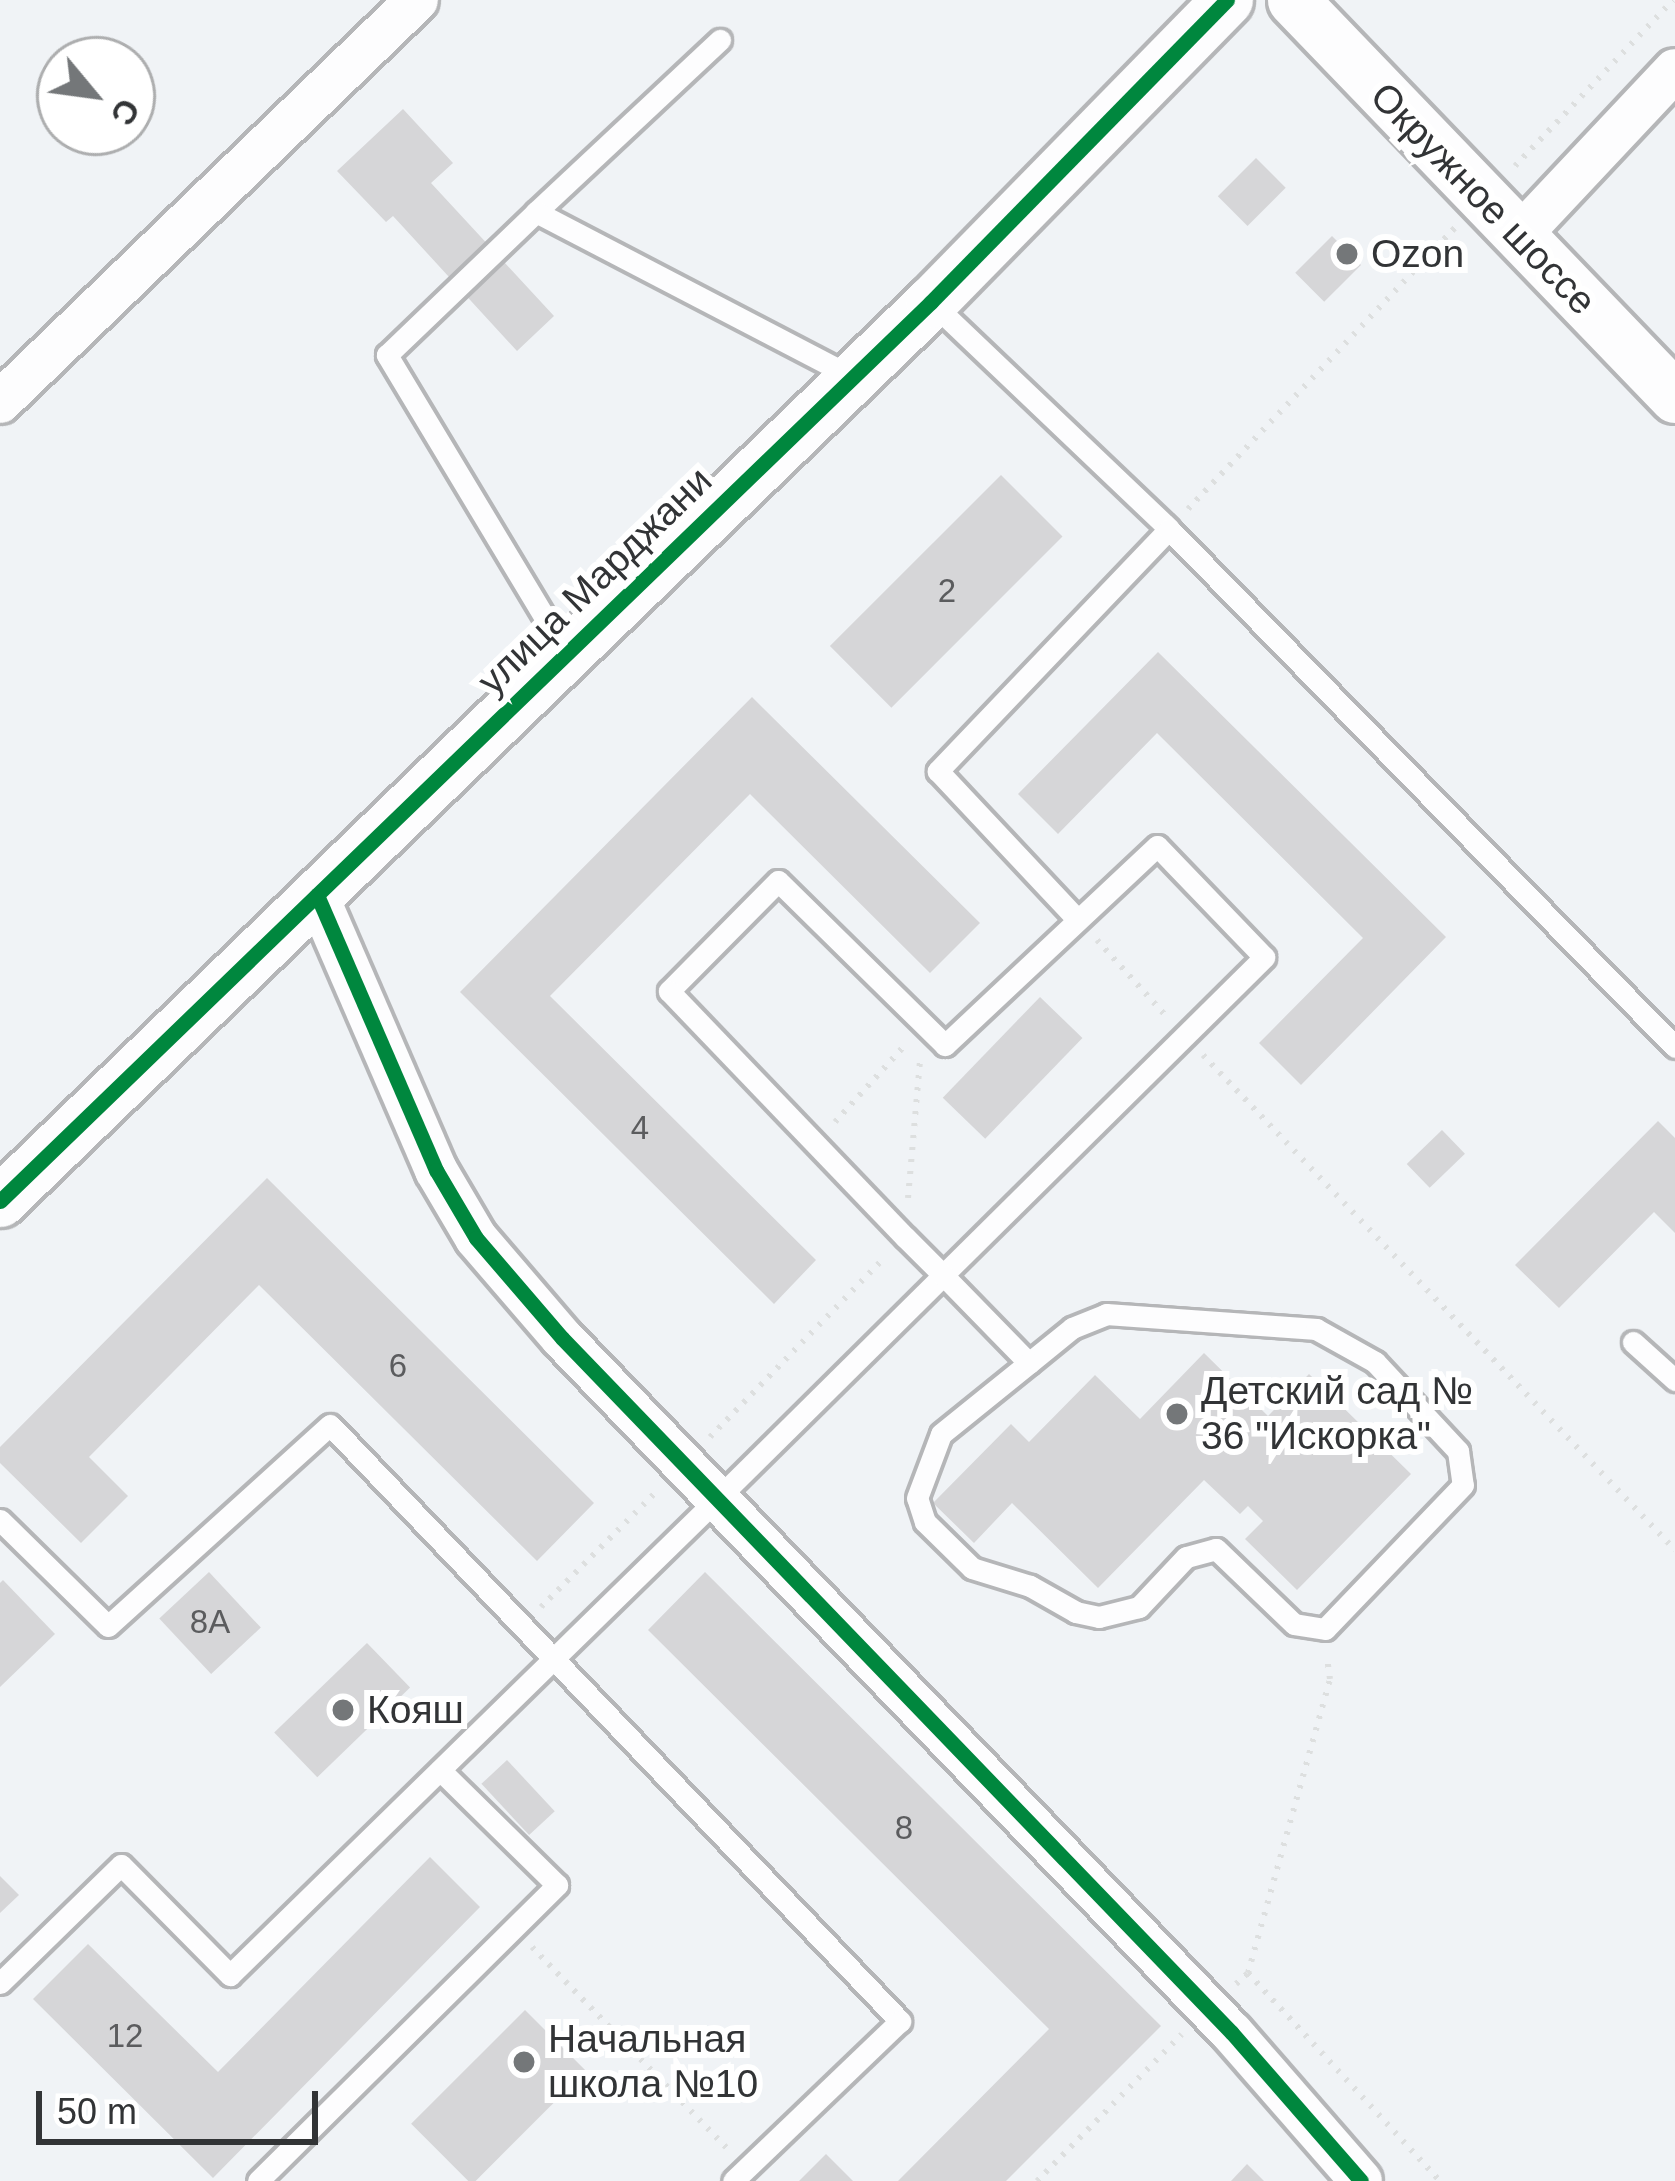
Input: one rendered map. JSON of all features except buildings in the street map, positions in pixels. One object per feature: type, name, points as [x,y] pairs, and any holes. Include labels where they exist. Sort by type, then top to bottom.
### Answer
[{"type":"street","points":[[0,402],[417,0]]},
{"type":"street","name":"улица Марджани","points":[[0,1201],[931,302],[1227,0]]},
{"type":"street","name":"Окружное шоссе","points":[[1293,0],[1675,397]]},
{"type":"street","points":[[1520,235],[1675,70]]},
{"type":"street","points":[[317,895],[436,1170],[476,1238],[683,1464],[1232,2033],[1361,2181]]},
{"type":"lane","points":[[567,654],[387,355],[720,40]]},
{"type":"lane","points":[[536,212],[853,378]]},
{"type":"lane","points":[[931,302],[1169,529],[1675,1047]]},
{"type":"lane","points":[[1078,920],[938,771],[1169,529]]},
{"type":"lane","points":[[0,1983],[121,1865],[230,1975],[717,1499],[943,1275],[1184,1036],[1264,957],[1156,846],[945,1046],[778,881],[669,991],[905,1237],[943,1275],[1029,1363]]},
{"type":"lane","points":[[1106,1314],[1316,1329],[1359,1348],[1457,1451],[1462,1485],[1325,1629],[1294,1624],[1216,1549],[1186,1557],[1139,1606],[1099,1617],[972,1568],[946,1550],[917,1498],[922,1471],[941,1434],[1029,1363],[1072,1328],[1106,1314]]},
{"type":"lane","points":[[1633,1342],[1675,1380]]},
{"type":"lane","points":[[0,1520],[108,1626],[330,1424],[557,1654],[900,2021],[740,2175]]},
{"type":"lane","points":[[259,2181],[556,1885],[440,1769]]},
{"type":"path","points":[[1169,529],[1673,0]]},
{"type":"path","points":[[1078,920],[1675,1550]]},
{"type":"path","points":[[526,1622],[905,1237],[924,1025]]},
{"type":"path","points":[[816,1144],[924,1025]]},
{"type":"path","points":[[1248,1973],[1330,1679],[1325,1629]]},
{"type":"path","points":[[513,1928],[740,2175]]},
{"type":"cycle path","points":[[0,1201],[931,302],[1227,0]]},
{"type":"cycle path","points":[[317,895],[436,1170],[476,1238],[562,1338],[1232,2033],[1361,2181]]},
{"type":"place","name":"Ozon","points":[[1347,254]]},
{"type":"place","name":"Детский сад № 36 \"Искорка\"","points":[[1177,1414]]},
{"type":"place","name":"Кояш","points":[[343,1710]]},
{"type":"place","name":"Начальная школа №10","points":[[524,2062]]}]
